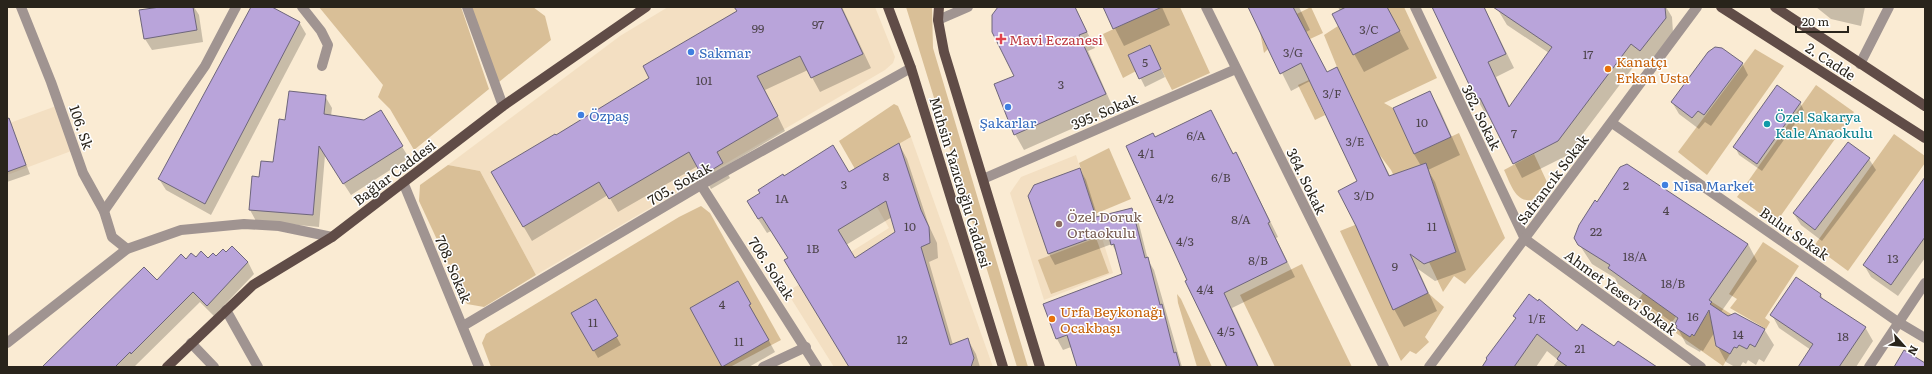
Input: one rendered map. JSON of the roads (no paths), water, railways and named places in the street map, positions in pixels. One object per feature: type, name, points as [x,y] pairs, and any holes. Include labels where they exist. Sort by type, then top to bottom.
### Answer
[{"type":"main road","name":"Bağlar Caddesi","points":[[167,367],[253,285],[332,237],[503,106],[646,7]]},
{"type":"main road","name":"Muhsin Yazıcıoğlu Caddesi","points":[[888,7],[911,68],[1003,367]]},
{"type":"main road","name":"Muhsin Yazıcıoğlu Caddesi","points":[[939,7],[938,20],[944,52],[1040,367]]},
{"type":"main road","name":"2. Cadde","points":[[1721,7],[1925,138]]},
{"type":"main road","name":"2. Cadde","points":[[1775,7],[1925,106]]},
{"type":"street","name":"106. Sk","points":[[20,7],[51,82],[83,173],[104,212],[112,237],[127,249]]},
{"type":"street","points":[[104,212],[205,66],[236,7]]},
{"type":"street","points":[[302,7],[321,31],[328,45],[322,66]]},
{"type":"street","points":[[466,7],[503,106]]},
{"type":"street","points":[[938,20],[968,7]]},
{"type":"street","name":"364. Sokak","points":[[1206,7],[1384,367]]},
{"type":"street","name":"362. Sokak","points":[[1414,7],[1525,239]]},
{"type":"street","name":"Safrancık Sokak","points":[[1432,366],[1697,7]]},
{"type":"street","points":[[1860,64],[1889,7]]},
{"type":"street","name":"705. Sokak","points":[[463,326],[701,186],[911,68]]},
{"type":"street","name":"395. Sokak","points":[[983,179],[1236,69]]},
{"type":"street","name":"Bulut Sokak","points":[[1612,123],[1898,322],[1925,338]]},
{"type":"street","name":"708. Sokak","points":[[403,182],[479,367]]},
{"type":"street","name":"706. Sokak","points":[[701,186],[806,347],[817,367]]},
{"type":"street","points":[[7,343],[127,249],[181,230],[244,224],[279,226],[332,237]]},
{"type":"street","name":"Ahmet Yesevi Sokak","points":[[1525,239],[1701,367]]},
{"type":"street","points":[[1869,367],[1925,283]]},
{"type":"street","points":[[226,310],[258,367]]},
{"type":"street","points":[[191,343],[214,367]]},
{"type":"street","points":[[763,367],[806,347]]},
{"type":"place","name":"Mavi Eczanesi","points":[[1001,39]]},
{"type":"place","name":"Sakmar","points":[[691,52]]},
{"type":"place","name":"Kanatçı Erkan Usta","points":[[1608,69]]},
{"type":"place","name":"Şakarlar","points":[[1008,107]]},
{"type":"place","name":"Özpaş","points":[[581,115]]},
{"type":"place","name":"Özel Sakarya Kale Anaokulu","points":[[1767,124]]},
{"type":"place","name":"Nisa Market","points":[[1665,185]]},
{"type":"place","name":"Özel Doruk Ortaokulu","points":[[1059,224]]},
{"type":"place","name":"Urfa Beykonağı Ocakbaşı","points":[[1052,319]]}]
